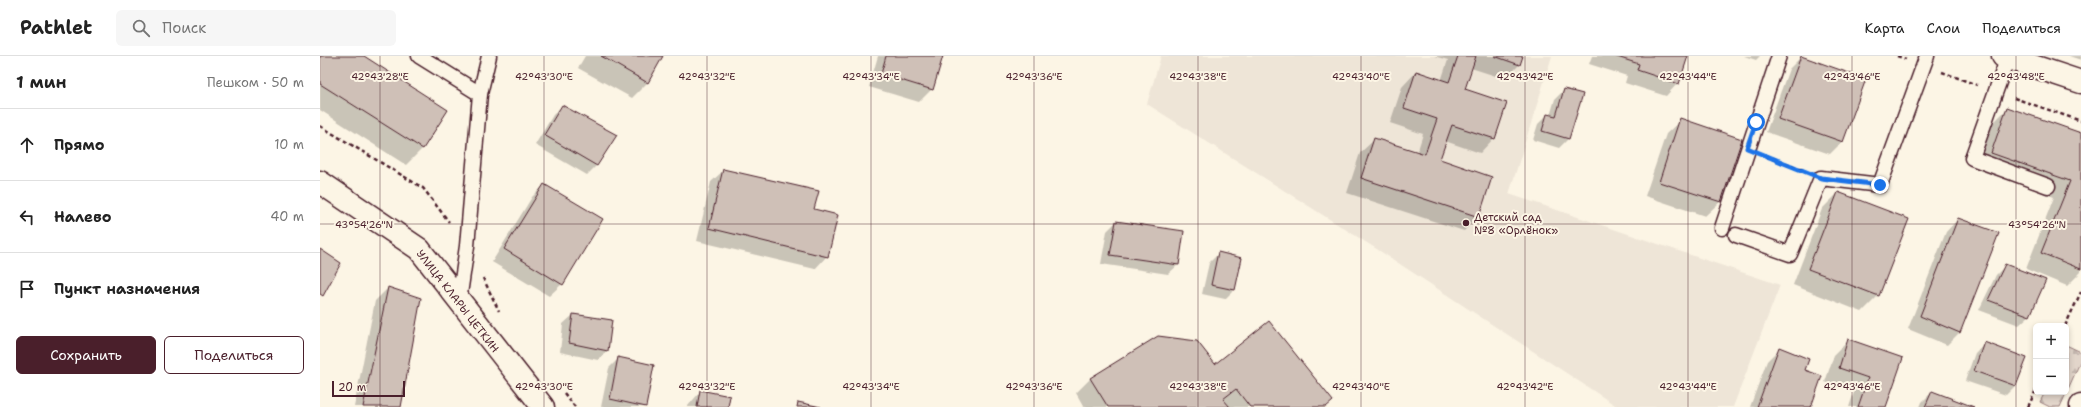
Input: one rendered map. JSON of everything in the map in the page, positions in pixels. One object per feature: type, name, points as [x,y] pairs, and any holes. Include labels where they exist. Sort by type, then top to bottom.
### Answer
[{"type":"street","points":[[2006,57],[2081,82]]},
{"type":"street","name":"УЛИЦА КЛАРЫ ЦЕТКИН","points":[[320,182],[419,249],[543,407]]},
{"type":"lane","points":[[419,56],[480,94]]},
{"type":"lane","points":[[459,301],[467,246],[480,94],[489,56]]},
{"type":"lane","points":[[1722,228],[1747,148],[1779,56]]},
{"type":"lane","points":[[1736,235],[1790,254],[1821,178],[1880,185],[1927,56]]},
{"type":"lane","points":[[2006,57],[1972,158],[2048,186]]},
{"type":"path","points":[[1747,148],[1821,178]]},
{"type":"path","points":[[2066,323],[2081,292]]},
{"type":"path","points":[[2028,407],[2034,395]]},
{"type":"shaded area","name":"Детский сад №8 «Орлёнок»","points":[[1161,56],[1552,56],[1509,194],[1780,285],[1733,407],[1618,407],[1383,253],[1147,104]]},
{"type":"green space","points":[[2069,346],[2081,352],[2081,360],[2069,387]]},
{"type":"green space","points":[[2044,395],[2065,395],[2060,407],[2050,407],[2040,402]]},
{"type":"building","points":[[320,56],[364,56],[448,110],[423,149],[320,84]]},
{"type":"building","points":[[601,56],[663,56],[648,83]]},
{"type":"building","points":[[886,56],[943,56],[933,90],[881,74]]},
{"type":"building","points":[[1458,56],[1476,56],[1465,89],[1507,103],[1495,139],[1452,125],[1440,159],[1492,177],[1479,217],[1361,178],[1374,138],[1425,154],[1437,119],[1404,108],[1416,71],[1449,82]]},
{"type":"building","points":[[1494,56],[1523,56],[1520,65]]},
{"type":"building","points":[[1614,56],[1688,56],[1679,84],[1637,70],[1639,64]]},
{"type":"building","points":[[1801,56],[1866,79],[1843,142],[1778,119]]},
{"type":"building","points":[[1564,89],[1583,94],[1569,139],[1542,131],[1547,114],[1556,116]]},
{"type":"building","points":[[562,105],[617,135],[597,166],[544,135]]},
{"type":"building","points":[[2007,107],[2081,133],[2081,269],[2041,253],[2070,181],[1991,153]]},
{"type":"building","points":[[1680,118],[1742,139],[1721,202],[1659,182]]},
{"type":"building","points":[[723,169],[819,191],[814,209],[838,215],[828,257],[709,228]]},
{"type":"building","points":[[544,184],[603,219],[563,285],[504,249]]},
{"type":"building","points":[[1838,192],[1909,219],[1879,296],[1808,269]]},
{"type":"building","points":[[1958,218],[1999,233],[1960,333],[1920,316]]},
{"type":"building","points":[[1116,221],[1184,231],[1179,265],[1110,255]]},
{"type":"building","points":[[320,249],[341,263],[323,296],[320,294]]},
{"type":"building","points":[[1218,252],[1242,258],[1235,290],[1211,285]]},
{"type":"building","points":[[2005,264],[2046,280],[2030,316],[1988,300]]},
{"type":"building","points":[[388,287],[421,298],[401,407],[363,407]]},
{"type":"building","points":[[573,314],[612,320],[608,351],[569,343]]},
{"type":"building","points":[[1269,321],[1333,401],[1326,407],[1250,407],[1236,389],[1223,399],[1230,407],[1108,407],[1090,378],[1158,336],[1197,341],[1215,364]]},
{"type":"building","points":[[1848,339],[1903,358],[1886,407],[1858,407],[1868,378],[1839,368]]},
{"type":"building","points":[[1984,342],[2027,358],[2016,386],[1974,371]]},
{"type":"building","points":[[1779,347],[1809,359],[1805,370],[1822,376],[1811,407],[1757,407]]},
{"type":"building","points":[[618,357],[654,365],[646,407],[610,399]]},
{"type":"building","points":[[700,390],[730,396],[728,407],[697,407]]},
{"type":"building","points":[[1932,391],[1974,407],[1925,407]]},
{"type":"building","points":[[798,402],[821,407],[797,407]]},
{"type":"place","name":"Детский сад №8 «Орлёнок»","points":[[1466,223]]},
{"type":"route","points":[[1756,122],[1747,148],[1821,178],[1880,185]]}]
